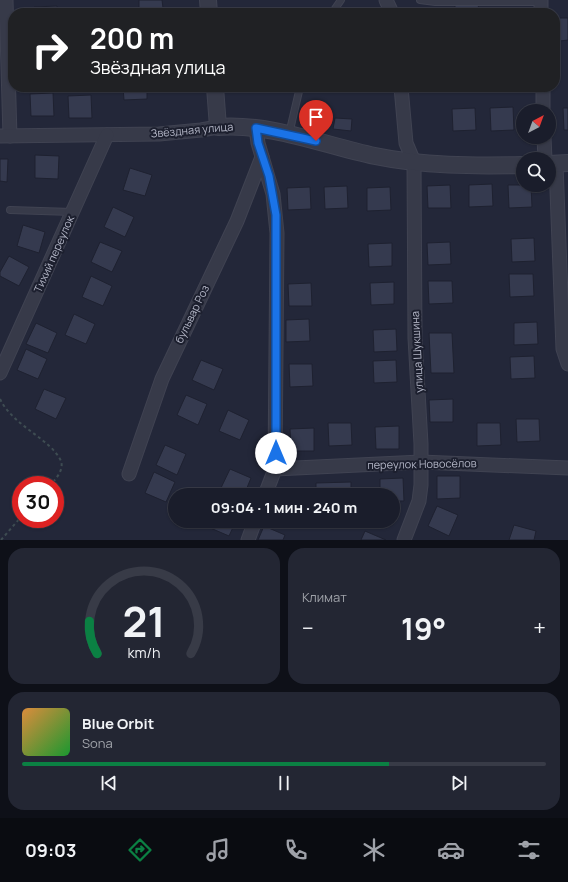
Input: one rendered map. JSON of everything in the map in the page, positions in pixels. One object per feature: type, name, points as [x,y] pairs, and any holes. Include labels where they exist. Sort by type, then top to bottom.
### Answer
[{"type":"street","points":[[5,136],[3,21],[6,0]]},
{"type":"street","points":[[215,92],[218,127]]},
{"type":"street","points":[[401,92],[406,143],[414,162]]},
{"type":"street","points":[[543,92],[544,104]]},
{"type":"street","name":"Звёздная улица","points":[[5,136],[181,133],[218,127],[236,126],[289,134],[374,156],[414,162],[516,165]]},
{"type":"street","points":[[256,128],[262,157],[273,194],[277,227],[275,469],[268,488]]},
{"type":"street","name":"Тихий переулок","points":[[0,373],[107,135]]},
{"type":"street","name":"бульвар Роз","points":[[129,474],[162,379],[237,221],[262,157]]},
{"type":"street","name":"улица Шукшина","points":[[404,540],[419,501],[421,462],[415,338],[414,162]]},
{"type":"street","points":[[555,192],[563,349],[568,364]]},
{"type":"street","name":"переулок Новосёлов","points":[[275,469],[421,462],[568,468]]},
{"type":"street","points":[[248,540],[252,528]]},
{"type":"lane","points":[[340,2],[347,0]]},
{"type":"lane","points":[[420,0],[435,2],[541,5]]},
{"type":"lane","points":[[289,134],[299,92]]},
{"type":"lane","points":[[10,210],[72,212]]},
{"type":"path","points":[[0,399],[5,409],[16,420],[54,451],[61,461],[61,470],[57,476]]},
{"type":"path","points":[[1,540],[12,527]]},
{"type":"building","points":[[139,0],[162,0],[163,8],[139,8]]},
{"type":"building","points":[[478,3],[478,8],[455,8],[455,4]]},
{"type":"building","points":[[57,6],[57,8],[34,8]]},
{"type":"building","points":[[560,18],[568,18],[568,40],[560,41]]},
{"type":"building","points":[[123,92],[147,92],[147,99],[124,100]]},
{"type":"building","points":[[53,93],[54,116],[31,116],[30,94]]},
{"type":"building","points":[[91,95],[92,118],[69,118],[68,96]]},
{"type":"building","points":[[513,107],[514,130],[491,131],[490,108]]},
{"type":"building","points":[[475,108],[476,130],[453,131],[452,109]]},
{"type":"building","points":[[563,108],[568,108],[568,130],[564,130]]},
{"type":"building","points":[[335,118],[352,119],[351,131],[333,129]]},
{"type":"building","points":[[35,155],[59,156],[58,179],[35,178]]},
{"type":"building","points":[[0,159],[8,159],[7,182],[0,181]]},
{"type":"building","points":[[130,168],[152,175],[145,196],[123,190]]},
{"type":"building","points":[[492,184],[493,206],[469,207],[469,185]]},
{"type":"building","points":[[450,185],[451,208],[428,208],[427,186]]},
{"type":"building","points":[[508,185],[516,185],[516,192],[531,192],[532,207],[509,208]]},
{"type":"building","points":[[347,186],[348,208],[325,209],[324,187]]},
{"type":"building","points":[[310,187],[311,209],[288,210],[287,188]]},
{"type":"building","points":[[390,187],[391,210],[367,211],[367,188]]},
{"type":"building","points":[[113,207],[134,217],[125,237],[104,227]]},
{"type":"building","points":[[23,225],[45,232],[39,253],[17,246]]},
{"type":"building","points":[[534,238],[535,261],[512,262],[511,239]]},
{"type":"building","points":[[100,242],[122,251],[112,272],[91,262]]},
{"type":"building","points":[[450,242],[451,264],[428,265],[427,243]]},
{"type":"building","points":[[392,243],[392,266],[369,267],[368,244]]},
{"type":"building","points":[[9,256],[29,267],[19,286],[0,276],[0,272]]},
{"type":"building","points":[[509,274],[533,274],[534,296],[510,297]]},
{"type":"building","points":[[91,276],[112,286],[103,306],[82,297]]},
{"type":"building","points":[[428,281],[452,281],[453,303],[429,304]]},
{"type":"building","points":[[394,282],[394,304],[371,305],[370,283]]},
{"type":"building","points":[[311,283],[312,306],[289,306],[288,284]]},
{"type":"building","points":[[74,314],[95,324],[86,344],[65,335]]},
{"type":"building","points":[[309,319],[310,341],[286,342],[286,320]]},
{"type":"building","points":[[537,322],[538,344],[514,345],[514,323]]},
{"type":"building","points":[[36,323],[57,333],[48,353],[26,344]]},
{"type":"building","points":[[396,329],[397,351],[374,352],[373,330]]},
{"type":"building","points":[[429,333],[452,333],[454,373],[431,373]]},
{"type":"building","points":[[26,349],[47,359],[38,379],[17,370]]},
{"type":"building","points":[[534,356],[535,378],[511,379],[510,357]]},
{"type":"building","points":[[201,360],[223,369],[214,390],[192,380]]},
{"type":"building","points":[[396,360],[397,382],[374,383],[373,361]]},
{"type":"building","points":[[289,364],[312,364],[313,386],[290,387]]},
{"type":"building","points":[[44,389],[66,398],[56,419],[35,409]]},
{"type":"building","points":[[186,395],[207,404],[198,425],[177,415]]},
{"type":"building","points":[[453,399],[453,422],[430,422],[429,400]]},
{"type":"building","points":[[228,410],[249,420],[240,440],[219,431]]},
{"type":"building","points":[[516,419],[539,419],[540,441],[517,442]]},
{"type":"building","points":[[328,423],[351,423],[352,445],[329,446]]},
{"type":"building","points":[[477,423],[500,423],[501,445],[477,446]]},
{"type":"building","points":[[399,426],[399,449],[376,449],[375,427]]},
{"type":"building","points":[[314,428],[314,451],[291,451],[290,429]]},
{"type":"building","points":[[165,445],[186,454],[177,475],[156,465]]},
{"type":"building","points":[[230,469],[251,478],[247,488],[221,488]]},
{"type":"building","points":[[154,472],[175,482],[172,488],[168,488],[168,498],[166,502],[145,493]]},
{"type":"building","points":[[437,476],[460,476],[460,498],[437,499]]},
{"type":"building","points":[[403,478],[404,501],[400,501],[400,488],[380,488],[380,479]]},
{"type":"building","points":[[351,482],[351,488],[316,488],[316,483]]},
{"type":"building","points":[[437,506],[458,515],[449,536],[428,526]]},
{"type":"building","points":[[514,525],[536,531],[534,540],[509,540]]},
{"type":"building","points":[[210,528],[233,528],[229,536]]},
{"type":"building","points":[[263,528],[269,528],[285,535],[283,540],[258,540]]},
{"type":"building","points":[[365,531],[386,540],[361,540]]},
{"type":"route","points":[[276,453],[276,215],[269,176],[258,143],[256,128],[276,131],[316,141]]}]
